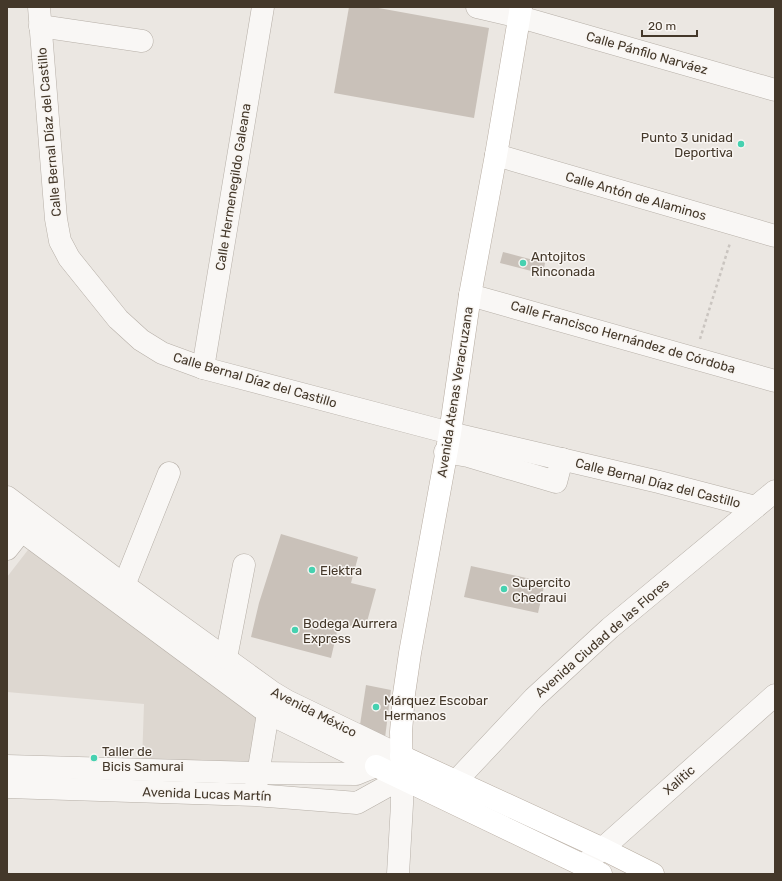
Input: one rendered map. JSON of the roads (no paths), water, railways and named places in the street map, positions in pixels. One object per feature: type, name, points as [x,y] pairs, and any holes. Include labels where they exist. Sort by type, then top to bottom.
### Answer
[{"type":"main road","name":"Avenida Atenas Veracruzana","points":[[402,778],[401,756],[404,694],[410,653],[447,442],[470,295],[521,12]]},
{"type":"main road","name":"Avenida México","points":[[401,756],[454,782],[602,848],[653,874]]},
{"type":"main road","name":"Avenida México","points":[[376,766],[440,798],[592,869]]},
{"type":"street","name":"Calle Hermenegildo Galeana","points":[[203,368],[263,7]]},
{"type":"street","name":"Calle Pánfilo Narváez","points":[[477,7],[521,12],[775,90]]},
{"type":"street","name":"Calle Bernal Díaz del Castillo","points":[[39,16],[56,219],[60,242],[69,258],[118,319],[141,340],[162,353],[203,368],[447,442],[468,456],[556,482],[562,459],[755,507]]},
{"type":"street","points":[[39,16],[142,41]]},
{"type":"street","name":"Calle Antón de Alaminos","points":[[496,156],[775,236]]},
{"type":"street","name":"Calle Francisco Hernández de Córdoba","points":[[470,295],[775,380]]},
{"type":"street","points":[[120,594],[169,474]]},
{"type":"street","name":"Avenida Ciudad de las Flores","points":[[440,798],[534,698],[610,628],[775,491]]},
{"type":"street","name":"Avenida México","points":[[7,497],[21,523],[120,594],[268,713],[376,766]]},
{"type":"street","points":[[7,549],[21,523]]},
{"type":"street","points":[[226,658],[244,566]]},
{"type":"street","name":"Avenida México","points":[[120,594],[226,658],[287,702],[401,756]]},
{"type":"street","name":"Xalitic","points":[[592,869],[602,848],[775,695]]},
{"type":"street","points":[[255,795],[268,713]]},
{"type":"street","name":"Avenida Lucas Martín","points":[[7,766],[258,773],[356,774],[401,756]]},
{"type":"street","points":[[398,874],[402,778]]},
{"type":"street","name":"Avenida Lucas Martín","points":[[7,787],[255,795],[357,803],[402,778]]},
{"type":"place","name":"Punto 3 unidad Deportiva","points":[[741,144]]},
{"type":"place","name":"Antojitos Rinconada","points":[[523,263]]},
{"type":"place","name":"Elektra","points":[[312,570]]},
{"type":"place","name":"Supercito Chedraui","points":[[504,589]]},
{"type":"place","name":"Bodega Aurrera Express","points":[[295,630]]},
{"type":"place","name":"Márquez Escobar Hermanos","points":[[376,707]]},
{"type":"place","name":"Taller de Bicis Samurai","points":[[94,758]]}]
